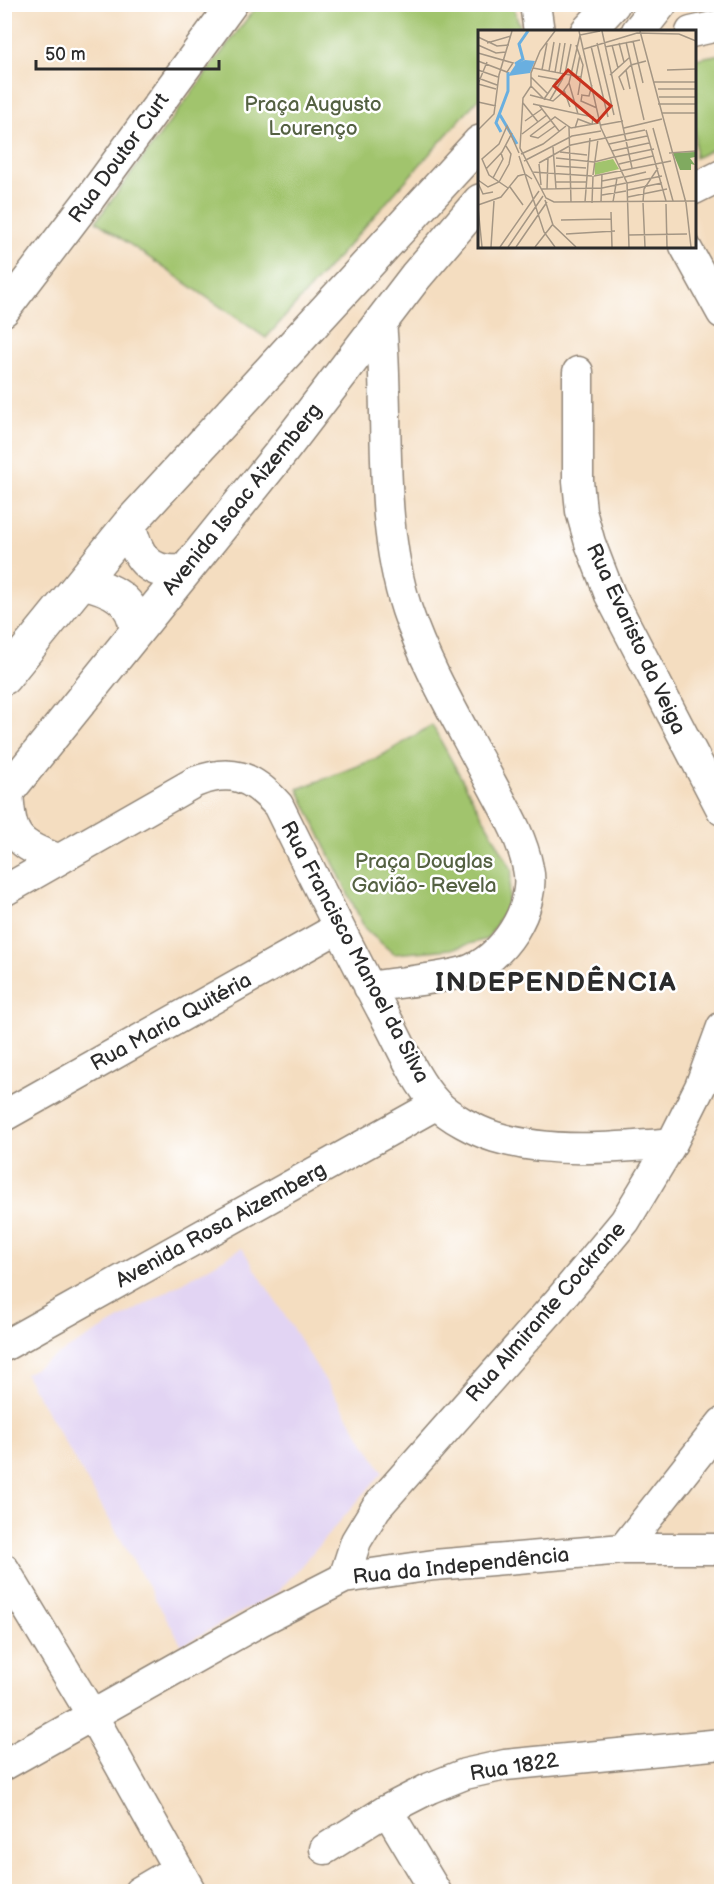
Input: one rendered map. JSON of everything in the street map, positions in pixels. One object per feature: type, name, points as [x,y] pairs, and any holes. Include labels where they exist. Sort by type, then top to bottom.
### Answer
[{"type":"street","name":"Rua Doutor Curt","points":[[4,311],[88,201],[232,4]]},
{"type":"street","points":[[535,4],[539,30]]},
{"type":"street","points":[[589,30],[613,4]]},
{"type":"street","points":[[640,30],[660,4]]},
{"type":"street","points":[[696,31],[722,25]]},
{"type":"street","points":[[4,678],[129,524],[478,144]]},
{"type":"street","points":[[696,188],[722,175]]},
{"type":"street","name":"Avenida Isaac Aizemberg","points":[[6,794],[416,276],[478,203]]},
{"type":"street","points":[[687,248],[722,313]]},
{"type":"street","points":[[369,987],[465,972],[495,954],[515,930],[526,902],[529,871],[519,836],[423,651],[407,608],[395,557],[389,496],[386,376],[381,322]]},
{"type":"street","name":"Rua Evaristo da Veiga","points":[[578,372],[581,511],[590,543],[610,595],[708,762],[722,810]]},
{"type":"street","points":[[129,524],[134,547],[142,559],[165,572],[184,571]]},
{"type":"street","points":[[82,582],[106,589],[124,600],[136,619],[136,631]]},
{"type":"street","name":"Rua Francisco Manoel da Silva","points":[[4,891],[195,782],[214,775],[234,775],[251,780],[265,790],[278,805],[369,987],[421,1082],[437,1104],[463,1122],[495,1137],[549,1147],[618,1148],[672,1143]]},
{"type":"street","points":[[6,794],[11,827],[16,834],[33,850],[58,859]]},
{"type":"street","name":"Rua Maria Quitéria","points":[[4,1116],[338,928]]},
{"type":"street","name":"Rua Almirante Cockrane","points":[[344,1578],[356,1541],[376,1508],[598,1256],[625,1221],[672,1143],[700,1087],[722,1027]]},
{"type":"street","name":"Avenida Rosa Aizemberg","points":[[4,1346],[437,1104]]},
{"type":"street","points":[[623,1549],[722,1423]]},
{"type":"street","name":"Rua da Independência","points":[[4,1765],[308,1594],[344,1578],[434,1565],[623,1549],[722,1549]]},
{"type":"street","points":[[4,1569],[92,1715],[185,1880],[139,1892]]},
{"type":"street","name":"Rua 1822","points":[[325,1849],[387,1810],[430,1788],[465,1774],[506,1765],[722,1744]]},
{"type":"street","points":[[387,1810],[435,1892]]},
{"type":"shaded area","points":[[242,1248],[383,1472],[278,1592],[182,1645],[25,1374]]},
{"type":"green space","name":"Praça Augusto Lourenço","points":[[258,4],[513,5],[521,30],[478,30],[478,99],[266,338],[96,221]]},
{"type":"green space","points":[[721,54],[721,145],[696,158],[696,59]]},
{"type":"green space","name":"Praça Douglas Gavião- Revela","points":[[432,725],[512,870],[507,908],[487,939],[451,949],[394,954],[365,929],[298,789],[378,758]]},
{"type":"district","name":"INDEPENDÊNCIA","points":[[556,983]]}]
